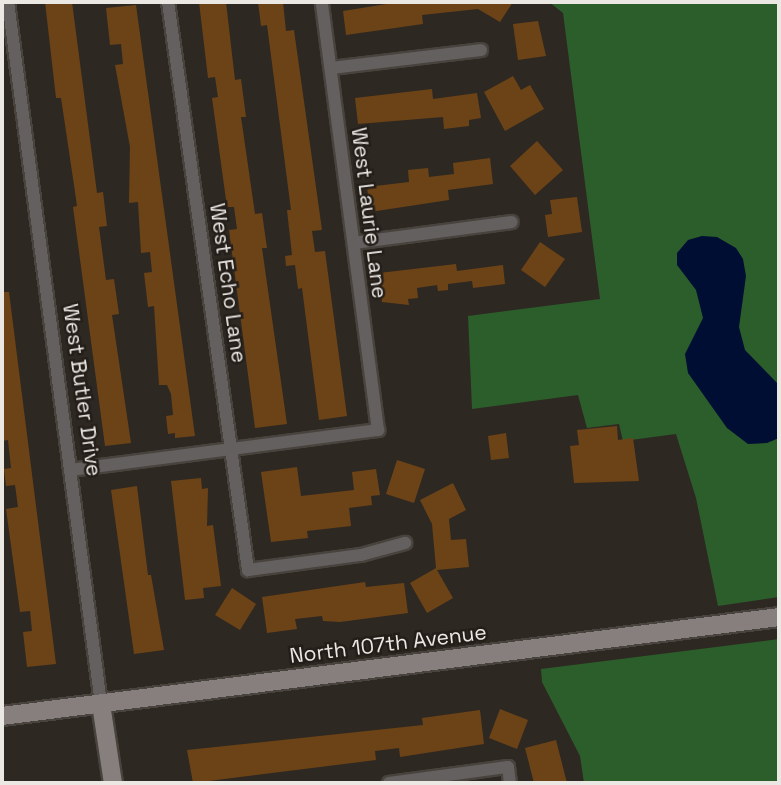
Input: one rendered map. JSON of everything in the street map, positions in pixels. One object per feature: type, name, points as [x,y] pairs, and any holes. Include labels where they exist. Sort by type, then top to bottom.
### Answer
[{"type":"street","name":"West Butler Drive","points":[[8,2],[113,783]]},
{"type":"street","name":"West Echo Lane","points":[[169,2],[248,570],[361,555],[405,543]]},
{"type":"street","name":"West Laurie Lane","points":[[232,450],[378,430],[322,2]]},
{"type":"street","points":[[331,68],[481,50]]},
{"type":"street","points":[[354,243],[512,222]]},
{"type":"street","points":[[70,470],[232,450]]},
{"type":"street","name":"North 107th Avenue","points":[[2,716],[779,617]]},
{"type":"street","points":[[389,783],[508,767],[510,783]]},
{"type":"green space","points":[[549,2],[779,2],[779,597],[718,606],[696,498],[676,434],[623,441],[619,424],[587,428],[578,395],[472,409],[468,316],[600,299],[563,13]]},
{"type":"green space","points":[[779,639],[779,783],[584,783],[580,756],[542,682],[541,669]]},
{"type":"water","points":[[702,236],[717,237],[736,248],[743,259],[746,276],[739,327],[745,350],[779,385],[779,438],[767,443],[748,444],[727,428],[688,373],[685,354],[703,318],[696,290],[677,265],[677,253],[688,240]]},
{"type":"building","points":[[45,2],[72,2],[97,193],[103,192],[107,226],[99,227],[106,280],[114,279],[119,314],[112,315],[131,443],[105,446],[73,207],[77,206],[61,98],[56,98]]},
{"type":"building","points":[[199,2],[226,2],[235,80],[241,79],[246,117],[241,117],[255,214],[262,213],[267,248],[262,248],[287,424],[255,428],[229,230],[237,229],[234,207],[227,207],[212,98],[218,97],[215,77],[208,78]]},
{"type":"building","points":[[258,2],[283,2],[286,31],[294,30],[322,230],[312,231],[315,252],[325,251],[347,416],[319,420],[302,288],[298,289],[295,265],[286,266],[285,256],[292,255],[287,210],[291,210],[267,25],[261,26]]},
{"type":"building","points":[[399,2],[513,2],[500,22],[478,9],[422,15],[423,24],[346,35],[343,11]]},
{"type":"building","points":[[136,5],[195,436],[175,438],[175,433],[168,434],[166,416],[173,415],[171,394],[167,385],[159,385],[154,306],[148,307],[144,273],[152,272],[150,252],[141,253],[138,202],[129,203],[130,147],[115,65],[123,64],[121,44],[110,45],[106,8]]},
{"type":"building","points":[[538,21],[546,56],[518,60],[513,24]]},
{"type":"building","points":[[513,76],[521,90],[530,85],[544,109],[505,131],[484,92]]},
{"type":"building","points":[[432,89],[433,99],[477,93],[481,118],[469,120],[469,126],[444,129],[443,117],[358,124],[355,98]]},
{"type":"building","points":[[537,141],[563,170],[535,195],[510,166]]},
{"type":"building","points":[[490,158],[493,184],[448,190],[449,200],[370,212],[367,187],[409,182],[408,170],[428,168],[429,177],[454,174],[453,163]]},
{"type":"building","points":[[577,197],[582,232],[548,237],[545,215],[552,214],[550,200]]},
{"type":"building","points":[[540,242],[565,259],[545,287],[521,270]]},
{"type":"building","points":[[456,264],[457,271],[503,265],[505,284],[473,288],[472,281],[448,284],[448,290],[438,291],[437,285],[417,288],[418,298],[408,299],[409,305],[382,302],[379,273]]},
{"type":"building","points":[[2,292],[9,292],[56,664],[27,667],[23,632],[32,631],[30,611],[20,612],[6,509],[18,507],[15,485],[6,486],[4,469],[11,468],[8,440],[2,441]]},
{"type":"building","points":[[617,426],[618,440],[633,438],[639,481],[574,483],[570,446],[579,445],[577,430]]},
{"type":"building","points":[[506,433],[509,458],[491,460],[488,436]]},
{"type":"building","points":[[397,460],[425,469],[414,503],[386,494]]},
{"type":"building","points":[[297,467],[301,496],[354,490],[352,472],[376,469],[380,495],[371,496],[372,505],[349,508],[351,526],[307,531],[308,538],[271,542],[261,472]]},
{"type":"building","points":[[201,478],[202,489],[208,488],[207,526],[213,525],[221,586],[203,588],[204,598],[185,600],[171,481]]},
{"type":"building","points":[[453,483],[466,510],[449,519],[451,540],[466,539],[469,567],[437,570],[453,598],[427,613],[410,583],[436,568],[432,524],[420,500]]},
{"type":"building","points":[[137,486],[148,575],[151,575],[164,650],[134,654],[111,490]]},
{"type":"building","points":[[365,582],[366,587],[404,583],[408,613],[340,622],[323,621],[322,616],[295,619],[297,629],[267,633],[262,597]]},
{"type":"building","points":[[232,588],[256,604],[240,630],[215,615]]},
{"type":"building","points":[[500,709],[528,720],[517,749],[489,738]]},
{"type":"building","points":[[480,710],[484,744],[400,757],[399,748],[375,751],[376,760],[193,783],[187,750],[423,725],[422,718]]},
{"type":"building","points":[[556,740],[567,783],[534,783],[525,748]]}]
